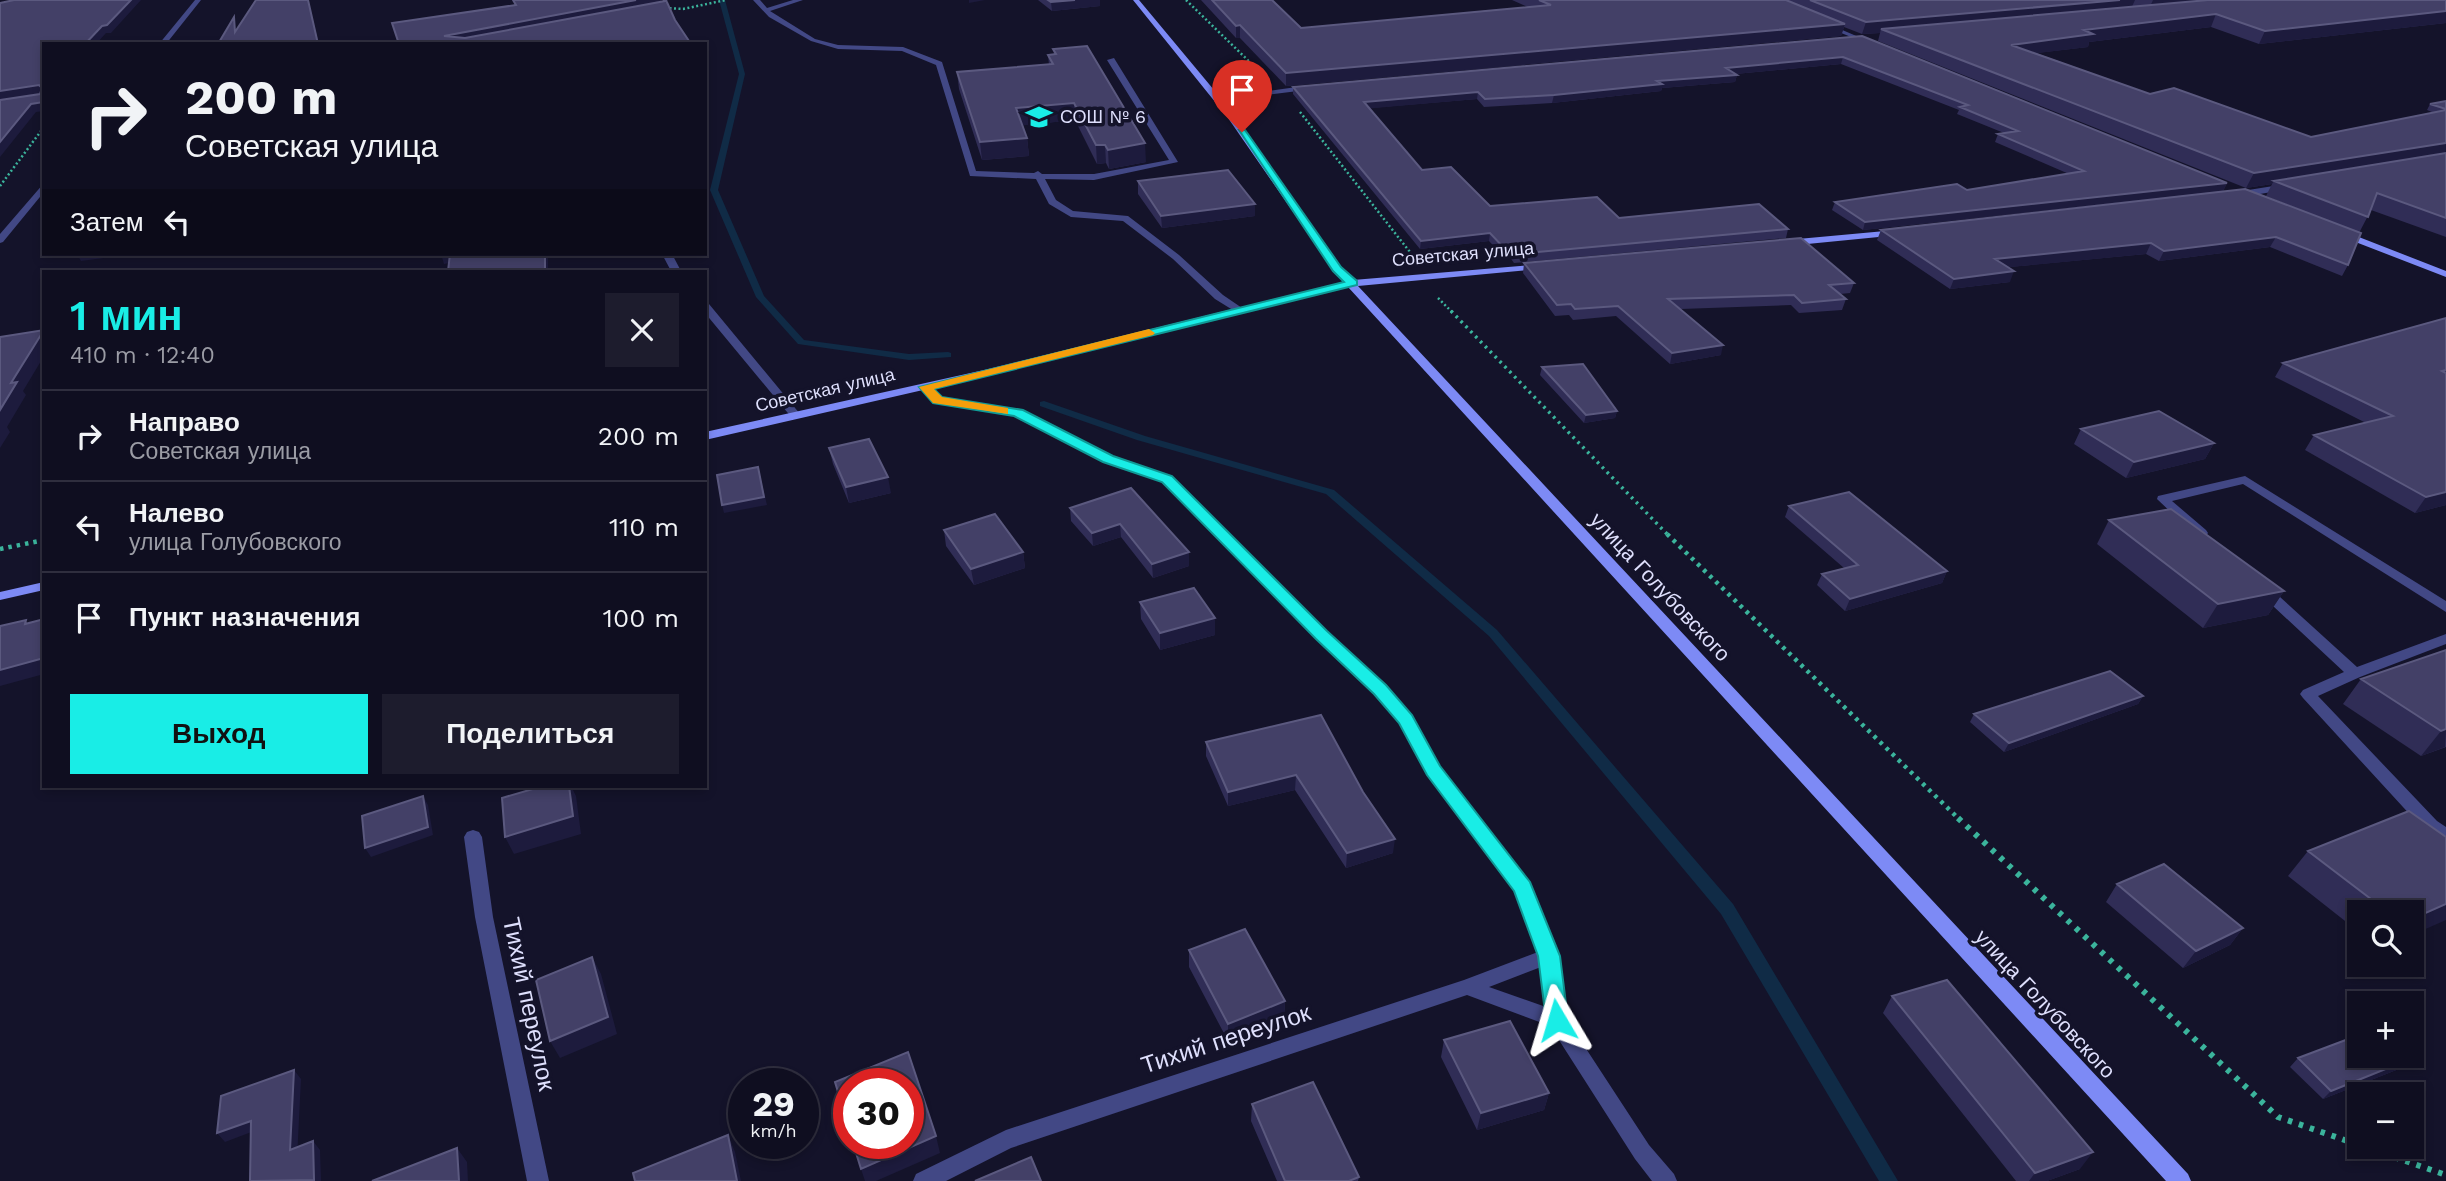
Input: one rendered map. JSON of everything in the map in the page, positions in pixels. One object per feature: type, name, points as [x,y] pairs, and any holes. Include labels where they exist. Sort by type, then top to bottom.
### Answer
[{"type":"street","points":[[164,42],[198,0]]},
{"type":"street","points":[[755,0],[765,11],[813,40],[838,47],[903,49],[939,64],[973,174],[1096,176],[1134,170],[1147,164],[1174,162],[1111,60]]},
{"type":"street","points":[[765,11],[800,0]]},
{"type":"street","name":"улица Голубовского","points":[[1136,0],[1217,99],[1337,269],[1353,283],[2180,1181]]},
{"type":"street","points":[[1814,20],[1865,41]]},
{"type":"street","points":[[1840,43],[1878,43]]},
{"type":"street","points":[[1217,99],[1324,86]]},
{"type":"street","points":[[1038,174],[1052,202],[1071,214],[1125,218],[1176,257],[1219,298],[1240,310]]},
{"type":"street","points":[[2267,204],[2234,193],[2299,185]]},
{"type":"street","points":[[0,240],[42,188]]},
{"type":"street","points":[[2331,229],[2446,274]]},
{"type":"street","points":[[1778,244],[1902,233]]},
{"type":"street","name":"Советская улица","points":[[707,436],[926,387],[1353,283],[1556,265]]},
{"type":"street","points":[[707,308],[796,416]]},
{"type":"street","points":[[926,387],[938,400],[1018,413],[1108,459],[1167,479],[1321,635],[1380,689],[1406,719],[1434,770],[1522,887],[1549,956],[1557,1020],[1642,1152],[1666,1181]]},
{"type":"street","points":[[2214,545],[2163,499],[2245,480],[2446,607]]},
{"type":"street","points":[[2254,582],[2355,673]]},
{"type":"street","points":[[0,596],[42,586]]},
{"type":"street","points":[[2446,639],[2355,673],[2308,694],[2431,826],[2446,835]]},
{"type":"street","name":"Тихий переулок","points":[[473,837],[484,917],[538,1181]]},
{"type":"street","name":"Тихий переулок","points":[[924,1181],[1006,1140],[1549,956]]},
{"type":"street","points":[[1467,986],[1557,1020]]},
{"type":"path","points":[[662,8],[683,9],[726,0]]},
{"type":"path","points":[[1186,0],[1280,90],[1420,266],[1410,267],[1418,277],[1522,381],[1716,585],[1932,794],[2278,1117],[2347,1141]]},
{"type":"path","points":[[0,186],[42,130]]},
{"type":"path","points":[[0,549],[42,540]]},
{"type":"path","points":[[2399,1159],[2446,1175]]},
{"type":"building","points":[[14,0],[131,0],[87,42],[42,42],[42,88],[39,85],[0,91],[0,3]]},
{"type":"building","points":[[256,0],[308,0],[318,42],[219,42],[234,17],[235,32]]},
{"type":"building","points":[[513,0],[636,0],[444,36],[465,38],[666,0],[690,42],[398,42],[392,23],[516,5]]},
{"type":"building","points":[[1212,0],[1272,0],[1301,28],[1551,5],[1539,0],[1786,0],[1845,24],[1286,73]]},
{"type":"building","points":[[1810,0],[2120,0],[1866,22]]},
{"type":"building","points":[[2208,0],[2446,0],[2446,11],[2265,31],[2216,14],[2084,30],[2093,34],[2011,45],[2150,94],[2174,88],[2311,137],[2446,110],[2446,143],[2254,173],[1881,29]]},
{"type":"building","points":[[1862,36],[2227,183],[1865,222],[1835,202],[1957,184],[1967,190],[2084,171],[1998,134],[2018,131],[1960,107],[1968,105],[1843,57],[1726,68],[1737,75],[1657,81],[1662,84],[1554,95],[1485,99],[1478,92],[1364,102],[1422,170],[1451,167],[1490,206],[1597,197],[1619,218],[1759,204],[1788,229],[1516,254],[1510,248],[1504,248],[1490,233],[1421,241],[1293,87]]},
{"type":"building","points":[[1087,46],[1145,143],[1108,150],[1105,145],[1096,145],[1074,103],[1016,108],[1027,138],[980,142],[957,72],[1053,64],[1048,55],[1056,54],[1053,49]]},
{"type":"building","points":[[42,88],[42,102],[31,104],[0,142],[0,100],[40,94]]},
{"type":"building","points":[[2446,101],[2446,109],[2430,104]]},
{"type":"building","points":[[2446,153],[2446,218],[2377,193],[2368,217],[2274,181]]},
{"type":"building","points":[[1228,170],[1255,204],[1161,216],[1138,181]]},
{"type":"building","points":[[2245,189],[2361,233],[2348,265],[2276,237],[2164,251],[2151,243],[1995,259],[2014,271],[1954,279],[1881,230]]},
{"type":"building","points":[[1801,238],[1854,283],[1829,285],[1846,299],[1802,303],[1794,295],[1668,299],[1723,345],[1672,353],[1618,306],[1575,309],[1571,304],[1557,305],[1524,263]]},
{"type":"building","points":[[450,256],[545,256],[545,270],[448,270]]},
{"type":"building","points":[[2446,318],[2446,370],[2442,371],[2446,373],[2446,492],[2426,497],[2314,435],[2393,416],[2283,363]]},
{"type":"building","points":[[42,330],[11,383],[17,382],[0,410],[0,337]]},
{"type":"building","points":[[1583,364],[1617,411],[1586,415],[1542,367]]},
{"type":"building","points":[[2159,411],[2214,443],[2134,462],[2081,429]]},
{"type":"building","points":[[869,439],[888,477],[846,487],[829,448]]},
{"type":"building","points":[[758,467],[764,497],[722,505],[717,475]]},
{"type":"building","points":[[1131,488],[1189,552],[1152,564],[1120,524],[1092,533],[1070,508]]},
{"type":"building","points":[[1849,492],[1947,571],[1850,599],[1822,574],[1858,565],[1789,506]]},
{"type":"building","points":[[2171,509],[2284,591],[2218,604],[2109,520]]},
{"type":"building","points":[[995,514],[1023,552],[971,569],[944,530]]},
{"type":"building","points":[[1194,588],[1215,618],[1160,633],[1140,602]]},
{"type":"building","points":[[26,620],[25,624],[42,620],[42,659],[0,670],[0,626]]},
{"type":"building","points":[[2446,650],[2446,729],[2441,731],[2361,679]]},
{"type":"building","points":[[2110,671],[2143,696],[2009,743],[1974,714]]},
{"type":"building","points":[[1321,715],[1363,792],[1395,839],[1347,853],[1296,775],[1228,792],[1206,742]]},
{"type":"building","points":[[536,788],[569,788],[573,816],[505,837],[502,798]]},
{"type":"building","points":[[423,796],[428,827],[365,848],[362,816]]},
{"type":"building","points":[[2409,811],[2446,837],[2446,904],[2424,914],[2424,900],[2372,900],[2308,851]]},
{"type":"building","points":[[2164,864],[2243,928],[2196,951],[2117,884]]},
{"type":"building","points":[[1245,929],[1285,1001],[1228,1024],[1189,950]]},
{"type":"building","points":[[592,957],[608,1017],[550,1041],[536,980]]},
{"type":"building","points":[[1947,980],[2093,1152],[2035,1173],[1892,996]]},
{"type":"building","points":[[1510,1021],[1549,1093],[1481,1113],[1444,1040]]},
{"type":"building","points":[[2347,1040],[2347,1068],[2388,1068],[2347,1082],[2347,1085],[2331,1091],[2298,1058]]},
{"type":"building","points":[[908,1052],[913,1068],[869,1068]]},
{"type":"building","points":[[294,1070],[290,1150],[313,1141],[314,1180],[250,1181],[251,1121],[217,1133],[221,1096]]},
{"type":"building","points":[[1313,1082],[1359,1177],[1349,1181],[1285,1181],[1252,1104]]},
{"type":"building","points":[[924,1100],[936,1136],[924,1141]]},
{"type":"building","points":[[728,1135],[728,1159],[733,1159],[737,1181],[635,1181],[633,1173]]},
{"type":"building","points":[[457,1148],[459,1181],[372,1181]]},
{"type":"building","points":[[1031,1157],[1041,1181],[975,1181]]},
{"type":"building","points":[[858,1159],[884,1159],[861,1169]]},
{"type":"waterway","points":[[722,0],[742,74],[714,190],[760,297],[801,342],[909,357],[948,355]]},
{"type":"waterway","points":[[1044,404],[1141,438],[1330,492],[1493,633],[1727,909],[1889,1181]]},
{"type":"slow traffic","points":[[1003,411],[938,400],[926,387],[1149,333]]},
{"type":"place","name":"СОШ № 6","points":[[1039,117]]},
{"type":"route","points":[[1242,132],[1337,269],[1353,283],[926,387],[938,400],[1018,413],[1108,459],[1167,479],[1321,635],[1380,689],[1406,719],[1434,770],[1522,887],[1549,956],[1557,1020]]}]
